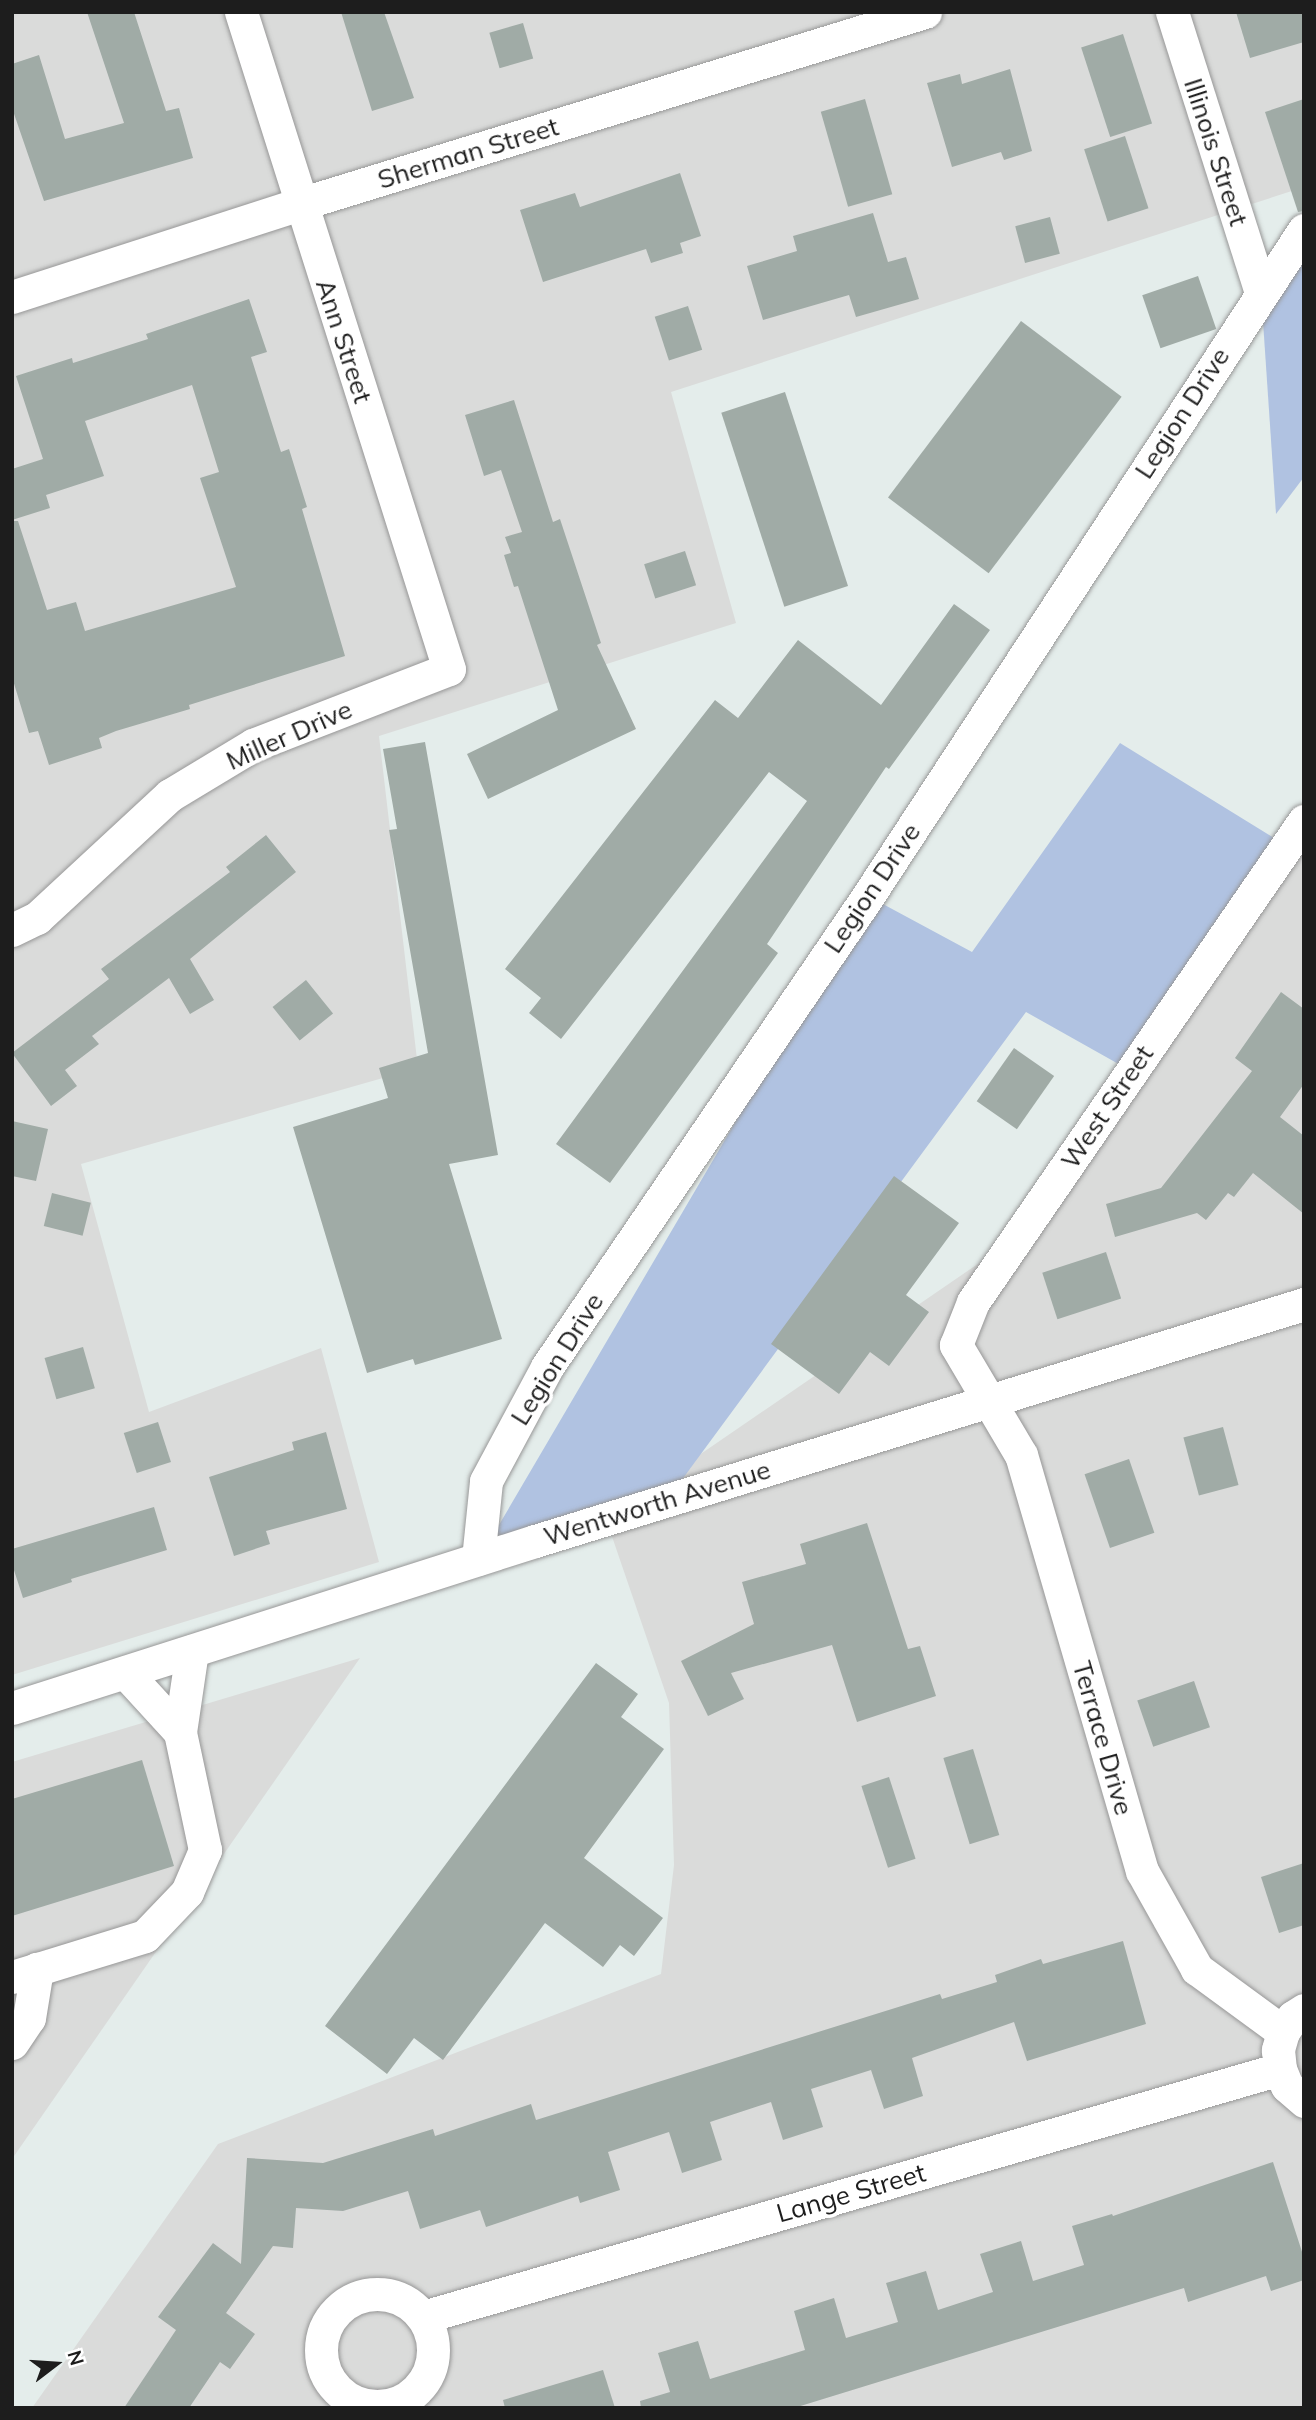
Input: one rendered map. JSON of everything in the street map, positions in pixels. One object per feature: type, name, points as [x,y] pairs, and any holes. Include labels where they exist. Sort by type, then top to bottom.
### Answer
[{"type":"street","name":"Ann Street","points":[[241,12],[449,669]]},
{"type":"street","name":"Sherman Street","points":[[12,297],[300,204],[925,12]]},
{"type":"street","name":"Illinois Street","points":[[1172,12],[1261,292]]},
{"type":"street","name":"Legion Drive","points":[[478,1559],[486,1480],[547,1367],[868,896],[1304,230]]},
{"type":"street","name":"Miller Drive","points":[[12,930],[37,918],[170,795],[253,745],[449,669]]},
{"type":"street","name":"West Street","points":[[988,1401],[956,1345],[973,1303],[1304,821]]},
{"type":"street","name":"Wentworth Avenue","points":[[12,1708],[478,1559],[1304,1304]]},
{"type":"street","name":"Terrace Drive","points":[[988,1401],[1021,1455],[1142,1871],[1197,1969],[1293,2021]]},
{"type":"street","points":[[12,2043],[29,2018],[25,1973],[145,1936],[187,1892],[205,1850],[180,1732],[192,1651]]},
{"type":"street","points":[[125,1672],[180,1732]]},
{"type":"street","points":[[1293,2021],[1278,2050],[1280,2069],[1287,2086],[1304,2101]]},
{"type":"street","name":"Lange Street","points":[[423,2317],[1280,2069]]},
{"type":"street","points":[[391,2295],[410,2304],[423,2317],[431,2333],[433,2352],[430,2369],[422,2385],[408,2398],[391,2405],[373,2407],[342,2402],[321,2362],[320,2343],[326,2324],[338,2309],[363,2296],[391,2295]]},
{"type":"shaded area","points":[[12,12],[1304,12],[1304,181],[1298,189],[671,392],[736,623],[379,736],[418,1068],[81,1164],[149,1412],[321,1348],[379,1562],[12,1675]]},
{"type":"shaded area","points":[[1304,230],[1304,477],[1276,514],[1261,292]]},
{"type":"shaded area","points":[[1120,743],[1287,846],[1131,1071],[1026,1012],[667,1500],[479,1559],[868,896],[972,952]]},
{"type":"shaded area","points":[[1304,812],[1304,2408],[32,2408],[218,2144],[661,1974],[674,1865],[669,1703],[606,1519],[985,1259]]},
{"type":"shaded area","points":[[360,1658],[12,2159],[12,1762]]},
{"type":"building","points":[[87,12],[134,12],[166,111],[179,108],[193,158],[44,201],[12,108],[12,64],[39,55],[65,139],[124,123]]},
{"type":"building","points":[[341,12],[384,12],[414,98],[372,111]]},
{"type":"building","points":[[1236,12],[1304,12],[1304,42],[1250,58]]},
{"type":"building","points":[[523,23],[533,59],[500,68],[489,33]]},
{"type":"building","points":[[1123,34],[1152,123],[1110,137],[1081,48]]},
{"type":"building","points":[[1010,69],[1032,151],[1004,160],[1001,152],[952,167],[927,83],[960,74],[962,84]]},
{"type":"building","points":[[865,99],[892,194],[848,207],[821,112]]},
{"type":"building","points":[[1304,99],[1304,211],[1298,212],[1265,112]]},
{"type":"building","points":[[1125,136],[1148,208],[1108,222],[1084,149]]},
{"type":"building","points":[[680,173],[701,236],[680,243],[683,253],[651,263],[646,249],[543,282],[520,210],[575,193],[580,207]]},
{"type":"building","points":[[873,213],[888,262],[906,257],[919,299],[856,317],[849,295],[763,320],[747,266],[797,251],[793,236]]},
{"type":"building","points":[[1050,217],[1060,254],[1025,263],[1015,226]]},
{"type":"building","points":[[1198,276],[1216,329],[1160,348],[1142,295]]},
{"type":"building","points":[[249,299],[267,352],[251,357],[281,452],[289,449],[307,507],[302,509],[345,656],[189,705],[190,709],[116,731],[99,738],[102,748],[49,765],[38,731],[29,733],[12,677],[12,521],[18,521],[47,610],[76,602],[85,631],[236,587],[200,478],[219,472],[192,385],[85,421],[104,476],[46,495],[50,508],[12,520],[12,469],[43,459],[16,376],[72,358],[73,363],[148,339],[146,334]]},
{"type":"building","points":[[688,306],[702,350],[669,361],[655,317]]},
{"type":"building","points":[[1021,321],[1122,397],[989,573],[888,497]]},
{"type":"building","points":[[785,392],[848,586],[784,607],[721,413]]},
{"type":"building","points":[[514,400],[553,522],[560,519],[601,643],[597,645],[636,729],[488,799],[467,754],[558,710],[518,586],[514,587],[504,555],[511,553],[505,537],[522,532],[501,470],[484,476],[465,415]]},
{"type":"building","points":[[685,551],[696,585],[655,599],[644,564]]},
{"type":"building","points":[[954,604],[990,630],[889,769],[886,767],[767,944],[778,953],[610,1183],[556,1144],[807,801],[769,772],[561,1039],[529,1013],[541,998],[505,969],[715,700],[738,718],[798,640],[881,705]]},
{"type":"building","points":[[425,742],[498,1155],[449,1164],[502,1339],[415,1365],[413,1359],[367,1373],[293,1127],[388,1098],[379,1068],[428,1053],[389,830],[397,829],[383,749]]},
{"type":"building","points":[[266,835],[296,872],[190,959],[214,1000],[190,1014],[169,978],[92,1036],[99,1044],[65,1070],[77,1086],[51,1106],[12,1053],[109,979],[101,969],[230,872],[226,867]]},
{"type":"building","points":[[306,980],[333,1013],[300,1040],[273,1007]]},
{"type":"building","points":[[1281,992],[1304,1009],[1304,1084],[1280,1117],[1304,1136],[1304,1214],[1253,1173],[1234,1197],[1228,1193],[1206,1220],[1197,1213],[1115,1237],[1106,1204],[1161,1188],[1252,1071],[1235,1058]]},
{"type":"building","points":[[1014,1048],[1054,1076],[1017,1129],[977,1101]]},
{"type":"building","points":[[12,1121],[48,1129],[36,1181],[12,1176]]},
{"type":"building","points":[[894,1176],[959,1223],[906,1295],[929,1312],[889,1366],[870,1352],[839,1394],[771,1344]]},
{"type":"building","points":[[52,1193],[91,1203],[83,1236],[44,1226]]},
{"type":"building","points":[[1106,1252],[1121,1299],[1057,1319],[1042,1273]]},
{"type":"building","points":[[83,1347],[95,1388],[56,1399],[45,1358]]},
{"type":"building","points":[[158,1422],[171,1462],[137,1473],[124,1433]]},
{"type":"building","points":[[1223,1427],[1239,1485],[1199,1496],[1183,1438]]},
{"type":"building","points":[[326,1432],[347,1509],[266,1531],[270,1544],[234,1556],[209,1477],[294,1450],[292,1442]]},
{"type":"building","points":[[1129,1459],[1154,1533],[1110,1548],[1085,1474]]},
{"type":"building","points":[[154,1507],[167,1550],[71,1579],[72,1582],[23,1598],[12,1564],[12,1549]]},
{"type":"building","points":[[867,1523],[908,1649],[920,1646],[936,1696],[857,1722],[832,1645],[731,1673],[744,1699],[708,1716],[681,1661],[754,1624],[742,1582],[806,1564],[800,1544]]},
{"type":"building","points":[[596,1663],[638,1694],[621,1717],[664,1749],[584,1858],[663,1918],[634,1956],[620,1945],[603,1967],[545,1923],[443,2060],[414,2038],[387,2074],[325,2026]]},
{"type":"building","points":[[1194,1681],[1210,1727],[1153,1747],[1137,1701]]},
{"type":"building","points":[[973,1749],[999,1835],[970,1844],[943,1758]]},
{"type":"building","points":[[142,1760],[174,1866],[12,1916],[12,1799]]},
{"type":"building","points":[[889,1777],[916,1859],[888,1868],[861,1786]]},
{"type":"building","points":[[1304,1863],[1304,1925],[1279,1933],[1261,1877]]},
{"type":"building","points":[[1123,1941],[1146,2024],[1027,2061],[1014,2022],[912,2058],[923,2096],[884,2109],[871,2070],[811,2089],[823,2127],[783,2140],[771,2102],[710,2122],[722,2160],[682,2173],[669,2132],[608,2152],[620,2190],[580,2203],[578,2196],[486,2227],[480,2210],[420,2229],[408,2191],[343,2211],[296,2208],[293,2248],[273,2246],[226,2313],[255,2334],[230,2369],[220,2362],[189,2408],[124,2408],[176,2330],[158,2317],[213,2243],[241,2264],[247,2158],[323,2163],[433,2129],[435,2136],[531,2104],[536,2120],[940,1994],[942,1999],[997,1982],[995,1975],[1041,1959],[1043,1964]]},
{"type":"building","points":[[1273,2162],[1304,2258],[1304,2280],[1271,2291],[1266,2276],[1188,2302],[1184,2288],[794,2408],[641,2408],[640,2401],[670,2392],[658,2353],[698,2341],[710,2379],[805,2350],[794,2311],[834,2298],[846,2338],[898,2322],[886,2283],[926,2271],[938,2310],[993,2292],[980,2254],[1021,2241],[1033,2281],[1084,2265],[1072,2226],[1112,2214],[1113,2216]]},
{"type":"building","points":[[603,2370],[615,2408],[505,2408],[503,2400]]}]
